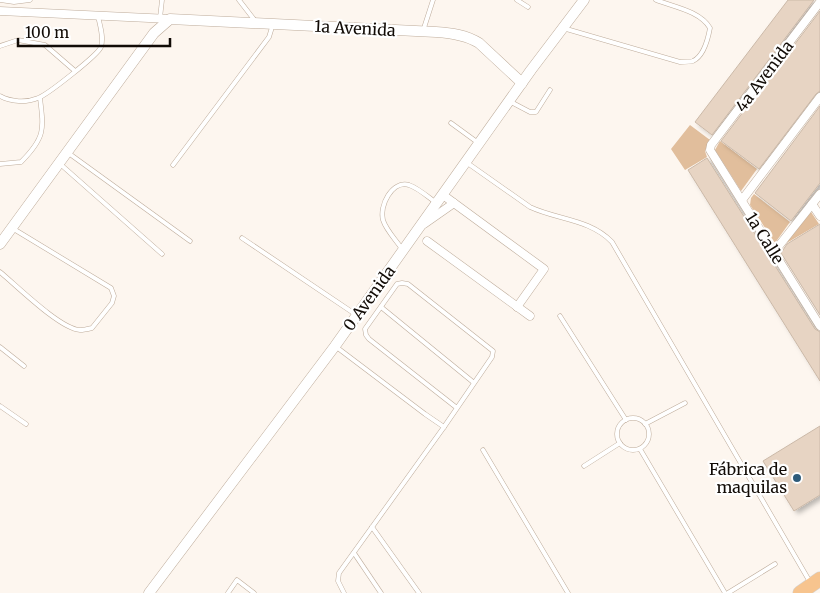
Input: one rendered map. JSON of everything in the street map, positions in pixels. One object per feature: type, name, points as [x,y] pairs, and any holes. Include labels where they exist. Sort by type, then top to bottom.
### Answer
[{"type":"street","name":"0 Avenida","points":[[149,593],[335,346],[522,82],[584,0]]},
{"type":"street","name":"4a Avenida","points":[[710,150],[711,145],[820,2]]},
{"type":"street","name":"1a Avenida","points":[[0,11],[455,34],[472,38],[488,50],[522,82]]},
{"type":"street","points":[[0,244],[165,18]]},
{"type":"street","points":[[742,200],[820,97]]},
{"type":"street","name":"1a Calle","points":[[710,150],[820,325]]},
{"type":"street","points":[[774,252],[820,194]]},
{"type":"street","points":[[440,199],[454,203],[544,269],[517,307]]},
{"type":"street","points":[[420,227],[454,203]]},
{"type":"street","points":[[812,204],[820,216]]},
{"type":"street","points":[[427,241],[530,316]]},
{"type":"lane","points":[[0,0],[14,2],[30,0]]},
{"type":"lane","points":[[162,0],[165,18]]},
{"type":"lane","points":[[239,0],[258,24]]},
{"type":"lane","points":[[423,31],[432,0]]},
{"type":"lane","points":[[517,0],[528,7]]},
{"type":"lane","points":[[563,28],[680,62],[693,61],[701,53],[708,40],[710,28],[706,21],[697,15],[656,0]]},
{"type":"lane","points":[[0,96],[7,100],[26,101],[40,98],[92,59],[101,49],[103,38],[98,15]]},
{"type":"lane","points":[[173,165],[269,37],[272,24]]},
{"type":"lane","points":[[0,46],[18,40],[45,45],[75,71]]},
{"type":"lane","points":[[509,101],[530,112],[536,112],[550,90]]},
{"type":"lane","points":[[0,164],[21,162],[33,150],[42,133],[43,124],[40,98]]},
{"type":"lane","points":[[451,123],[479,144]]},
{"type":"lane","points":[[67,152],[190,241]]},
{"type":"lane","points":[[466,162],[530,207],[540,212],[589,225],[603,232],[612,242],[811,585]]},
{"type":"lane","points":[[59,164],[162,254]]},
{"type":"lane","points":[[404,250],[383,221],[382,213],[385,201],[396,187],[401,184],[408,184],[440,199]]},
{"type":"lane","points":[[0,272],[46,311],[62,322],[79,330],[92,328],[112,302],[114,296],[111,288],[12,228]]},
{"type":"lane","points":[[242,238],[357,315]]},
{"type":"lane","points":[[344,593],[338,581],[339,573],[444,427],[457,408],[473,382],[492,357],[493,351],[408,284],[397,284],[365,329],[366,335],[457,408]]},
{"type":"lane","points":[[381,307],[473,382]]},
{"type":"lane","points":[[560,316],[626,420]]},
{"type":"lane","points":[[335,346],[444,427]]},
{"type":"lane","points":[[0,347],[24,366]]},
{"type":"lane","points":[[646,424],[685,403]]},
{"type":"lane","points":[[0,406],[26,424]]},
{"type":"lane","points":[[633,418],[646,424],[649,430],[649,438],[646,444],[640,449],[624,448],[620,443],[617,433],[620,425],[626,420],[633,418]]},
{"type":"lane","points":[[584,466],[620,443]]},
{"type":"lane","points":[[640,449],[726,593],[775,564]]},
{"type":"lane","points":[[484,450],[568,593]]},
{"type":"lane","points":[[372,527],[419,593]]},
{"type":"lane","points":[[354,553],[381,593]]},
{"type":"lane","points":[[228,593],[237,580],[254,593]]},
{"type":"shaded area","points":[[690,125],[710,140],[705,151],[707,157],[685,170],[671,149]]},
{"type":"shaded area","points":[[720,141],[757,169],[741,191],[715,150]]},
{"type":"shaded area","points":[[754,194],[790,222],[775,243],[750,205]]},
{"type":"shaded area","points":[[811,212],[819,224],[785,244]]},
{"type":"building","points":[[788,0],[814,0],[712,135],[695,122]]},
{"type":"building","points":[[820,11],[820,91],[759,169],[721,141]]},
{"type":"building","points":[[820,106],[820,183],[791,221],[755,193]]},
{"type":"building","points":[[707,158],[815,329],[820,332],[820,381],[688,170]]},
{"type":"building","points":[[820,224],[820,315],[781,253],[787,244]]},
{"type":"building","name":"Fábrica de maquilas","points":[[820,426],[820,495],[794,511],[763,461]]},
{"type":"place","name":"Fábrica de maquilas","points":[[797,478]]}]
